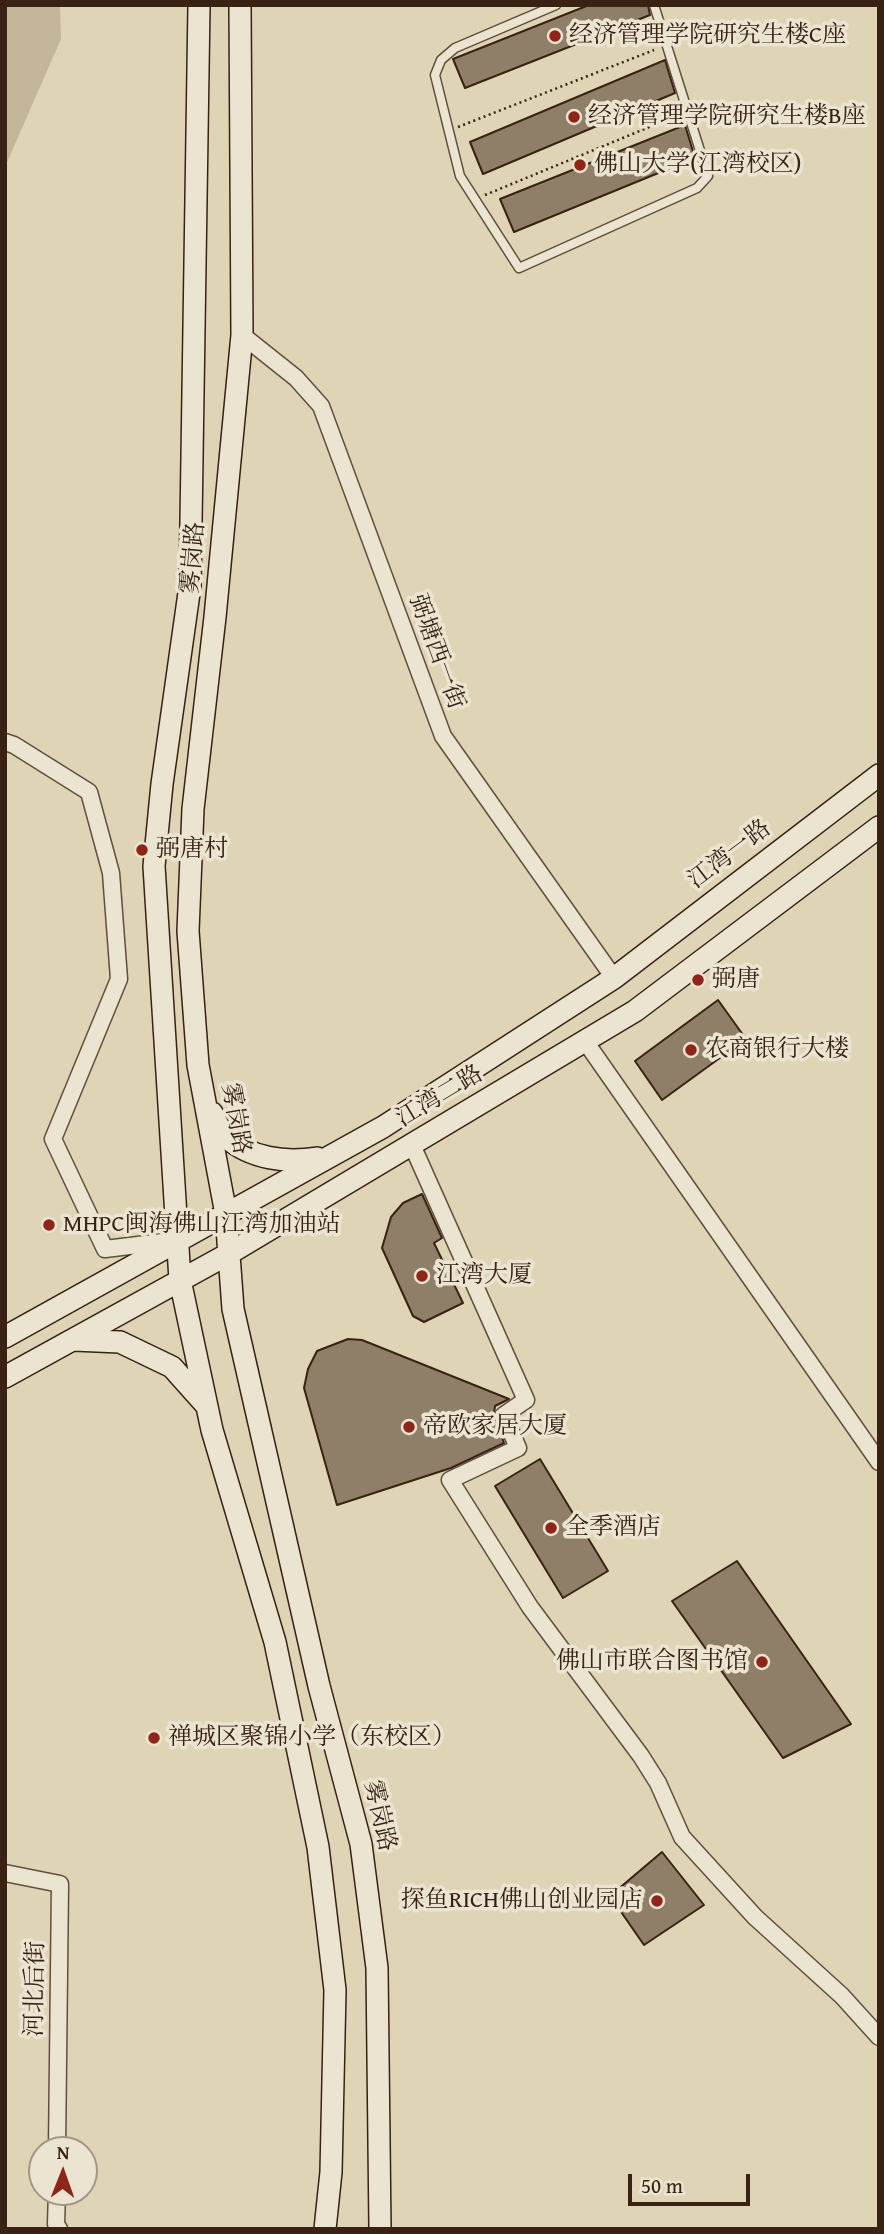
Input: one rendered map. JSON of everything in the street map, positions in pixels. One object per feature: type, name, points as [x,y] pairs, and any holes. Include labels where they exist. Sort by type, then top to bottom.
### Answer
[{"type":"main road","name":"雾岗路","points":[[199,5],[190,586],[162,784],[154,866],[180,1280],[212,1430],[275,1642],[318,1847],[335,1990],[331,2172],[325,2229]]},
{"type":"main road","name":"雾岗路","points":[[240,5],[242,335],[214,631],[193,809],[188,931],[198,1065],[226,1214],[233,1308],[319,1686],[361,1844],[377,1968],[380,2229]]},
{"type":"main road","name":"江湾一路","points":[[614,978],[879,775]]},
{"type":"main road","name":"江湾二路","points":[[5,1377],[230,1253],[635,1011],[879,827]]},
{"type":"main road","name":"江湾二路","points":[[5,1337],[383,1127],[614,978]]},
{"type":"main road","points":[[204,1098],[225,1136],[258,1156],[295,1162],[333,1155]]},
{"type":"main road","points":[[72,1340],[120,1342],[162,1362],[172,1367],[207,1406]]},
{"type":"street","name":"弼塘西一街","points":[[242,335],[296,378],[321,406],[443,736],[614,978]]},
{"type":"street","points":[[5,742],[89,792],[111,873],[119,979],[54,1139],[105,1249],[176,1241]]},
{"type":"street","points":[[584,1041],[879,1462]]},
{"type":"street","points":[[412,1145],[526,1400],[504,1415],[518,1448],[450,1480],[530,1607],[641,1756],[658,1783],[682,1837],[755,1917],[842,1996],[879,2037]]},
{"type":"street","name":"河北后街","points":[[5,1873],[60,1884],[57,2136]]},
{"type":"street","points":[[57,2206],[56,2224],[59,2229]]},
{"type":"lane","points":[[556,5],[455,48],[440,60],[435,75],[460,176],[519,268],[697,188],[708,176],[654,5]]},
{"type":"path","points":[[449,130],[666,45]]},
{"type":"path","points":[[475,199],[687,111]]},
{"type":"shaded area","points":[[5,5],[60,5],[61,39],[5,167]]},
{"type":"building","name":"经济管理学院研究生楼C座","points":[[589,5],[648,5],[650,15],[465,88],[453,59]]},
{"type":"building","name":"经济管理学院研究生楼B座","points":[[665,60],[675,93],[483,174],[470,142]]},
{"type":"building","points":[[685,125],[695,158],[514,232],[500,199]]},
{"type":"building","name":"农商银行大楼","points":[[718,1000],[746,1039],[662,1100],[635,1061]]},
{"type":"building","name":"江湾大厦","points":[[422,1194],[442,1238],[434,1243],[463,1303],[424,1322],[413,1316],[382,1248],[391,1217],[403,1203]]},
{"type":"building","name":"帝欧家居大厦","points":[[348,1339],[362,1340],[509,1399],[495,1406],[494,1414],[504,1443],[451,1468],[337,1505],[304,1388],[308,1369],[317,1351]]},
{"type":"building","name":"全季酒店","points":[[540,1459],[608,1571],[563,1598],[495,1486]]},
{"type":"building","name":"佛山市联合图书馆","points":[[737,1561],[851,1724],[783,1758],[672,1601]]},
{"type":"building","name":"探鱼RICH佛山创业园店","points":[[662,1852],[704,1905],[644,1945],[610,1896]]},
{"type":"place","name":"经济管理学院研究生楼C座","points":[[555,36]]},
{"type":"place","name":"经济管理学院研究生楼B座","points":[[574,117]]},
{"type":"place","name":"佛山大学(江湾校区)","points":[[580,165]]},
{"type":"place","name":"弼唐村","points":[[142,850]]},
{"type":"place","name":"弼唐","points":[[698,980]]},
{"type":"place","name":"农商银行大楼","points":[[691,1050]]},
{"type":"place","name":"MHPC闽海佛山江湾加油站","points":[[49,1225]]},
{"type":"place","name":"江湾大厦","points":[[422,1276]]},
{"type":"place","name":"帝欧家居大厦","points":[[409,1427]]},
{"type":"place","name":"全季酒店","points":[[551,1528]]},
{"type":"place","name":"佛山市联合图书馆","points":[[762,1662]]},
{"type":"place","name":"禅城区聚锦小学（东校区）","points":[[154,1738]]},
{"type":"place","name":"探鱼RICH佛山创业园店","points":[[657,1901]]}]
